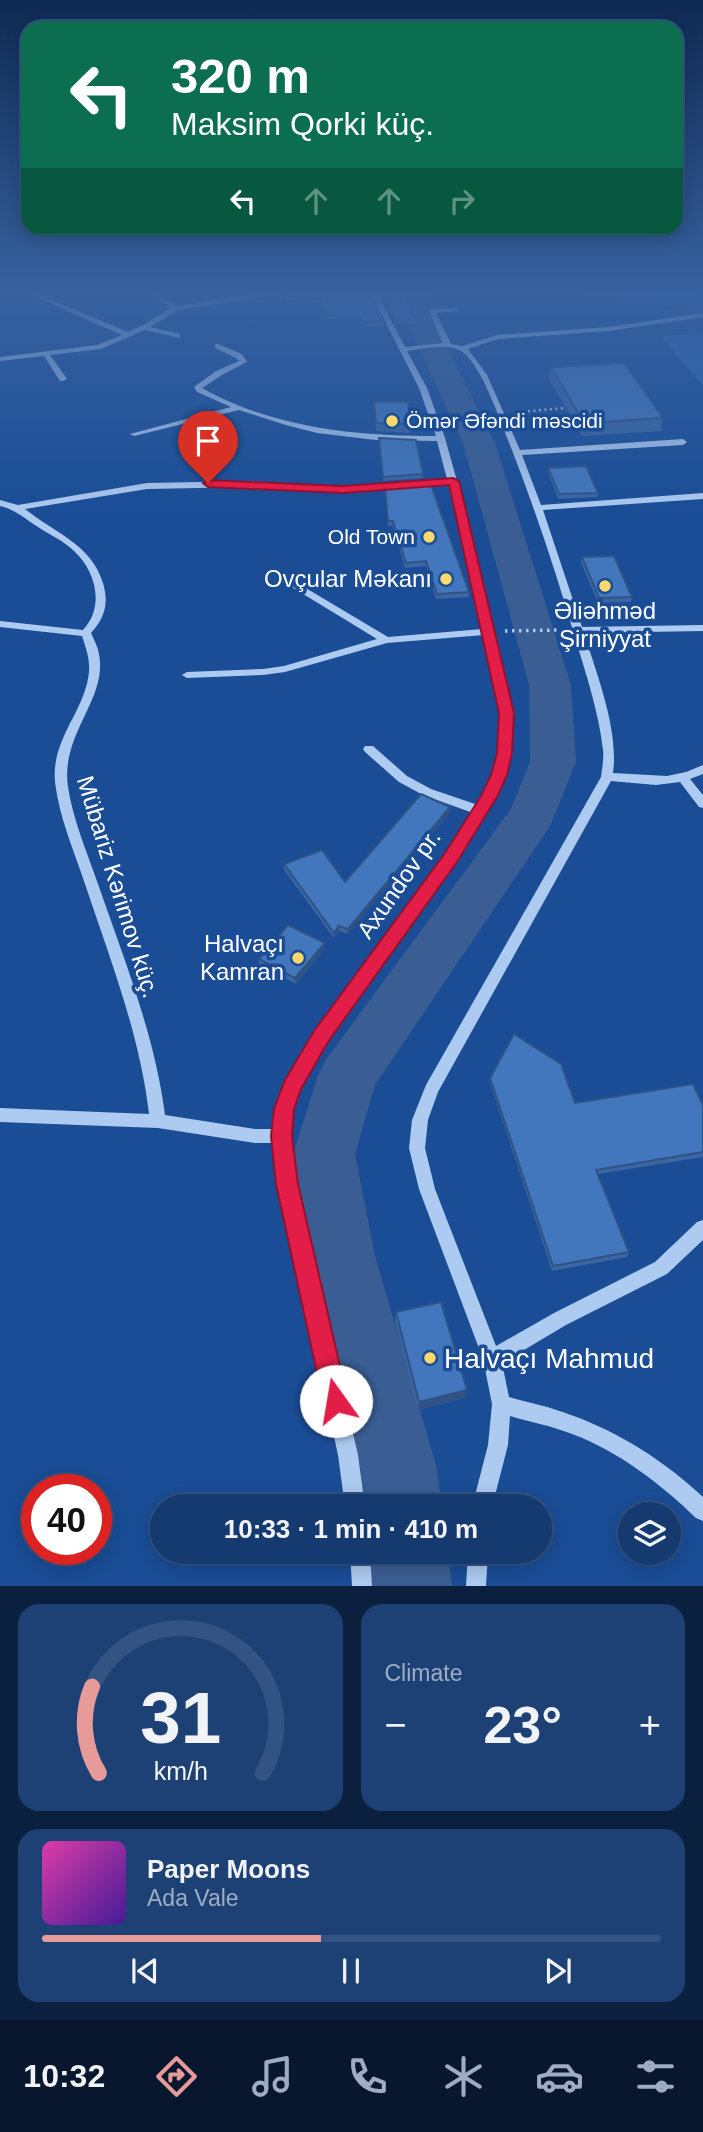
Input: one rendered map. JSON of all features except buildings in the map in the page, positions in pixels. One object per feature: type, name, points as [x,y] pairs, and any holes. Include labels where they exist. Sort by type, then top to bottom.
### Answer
[{"type":"street","points":[[53,364],[63,379]]},
{"type":"street","points":[[239,364],[198,387],[236,408],[272,421],[355,437],[441,438]]},
{"type":"street","name":"Axundov pr.","points":[[353,1494],[348,1455],[287,1184],[281,1136],[284,1109],[292,1087],[321,1036],[451,858],[481,811],[499,775],[507,732],[495,632],[441,438],[412,364]]},
{"type":"street","points":[[477,364],[502,413],[537,508],[570,630],[610,752],[607,777],[431,1090],[420,1120],[417,1148],[427,1189],[492,1359],[501,1404],[498,1445],[485,1494]]},
{"type":"street","points":[[134,434],[236,408]]},
{"type":"street","points":[[517,453],[682,442]]},
{"type":"street","points":[[0,503],[18,508],[147,485],[252,484],[343,490],[453,481]]},
{"type":"street","points":[[537,508],[703,496]]},
{"type":"street","points":[[0,624],[86,633],[100,620],[102,611],[96,570],[87,555],[30,519],[18,508]]},
{"type":"street","points":[[294,584],[386,640]]},
{"type":"street","points":[[570,630],[703,628]]},
{"type":"street","points":[[187,674],[285,668],[386,640],[495,632]]},
{"type":"street","name":"Mübariz Kərimov küç.","points":[[86,633],[93,646],[97,665],[90,693],[61,757],[60,778],[79,850],[144,1042],[155,1081],[158,1121]]},
{"type":"street","points":[[369,750],[403,779],[427,792],[481,811]]},
{"type":"street","points":[[607,777],[665,781],[684,779],[703,769]]},
{"type":"street","points":[[684,779],[703,804]]},
{"type":"street","points":[[0,1115],[158,1121],[232,1133],[281,1136]]},
{"type":"street","points":[[492,1359],[560,1319],[661,1268],[703,1228]]},
{"type":"street","points":[[501,1404],[578,1427],[609,1443],[685,1493],[703,1511]]},
{"type":"street","points":[[361,1564],[362,1586]]},
{"type":"street","points":[[476,1586],[477,1564]]},
{"type":"path","points":[[502,413],[566,408]]},
{"type":"path","points":[[495,632],[570,630]]},
{"type":"shaded area","points":[[684,364],[703,364],[703,386]]},
{"type":"waterway","points":[[401,1494],[398,1465],[342,1256],[324,1154],[348,1076],[533,814],[553,762],[550,685],[479,443],[441,364]]},
{"type":"waterway","points":[[409,1564],[412,1586]]},
{"type":"place","name":"Ömər Əfəndi məscidi","points":[[392,421]]},
{"type":"place","name":"Old Town","points":[[429,537]]},
{"type":"place","name":"Ovçular Məkanı","points":[[446,579]]},
{"type":"place","name":"Əliəhməd Şirniyyat","points":[[605,586]]},
{"type":"place","name":"Halvaçı Kamran","points":[[298,958]]},
{"type":"place","name":"Halvaçı Mahmud","points":[[430,1358]]},
{"type":"route","points":[[208,483],[343,490],[453,481],[506,713],[505,753],[489,797],[451,858],[321,1036],[292,1087],[284,1109],[281,1136],[287,1184],[336,1401]]}]
